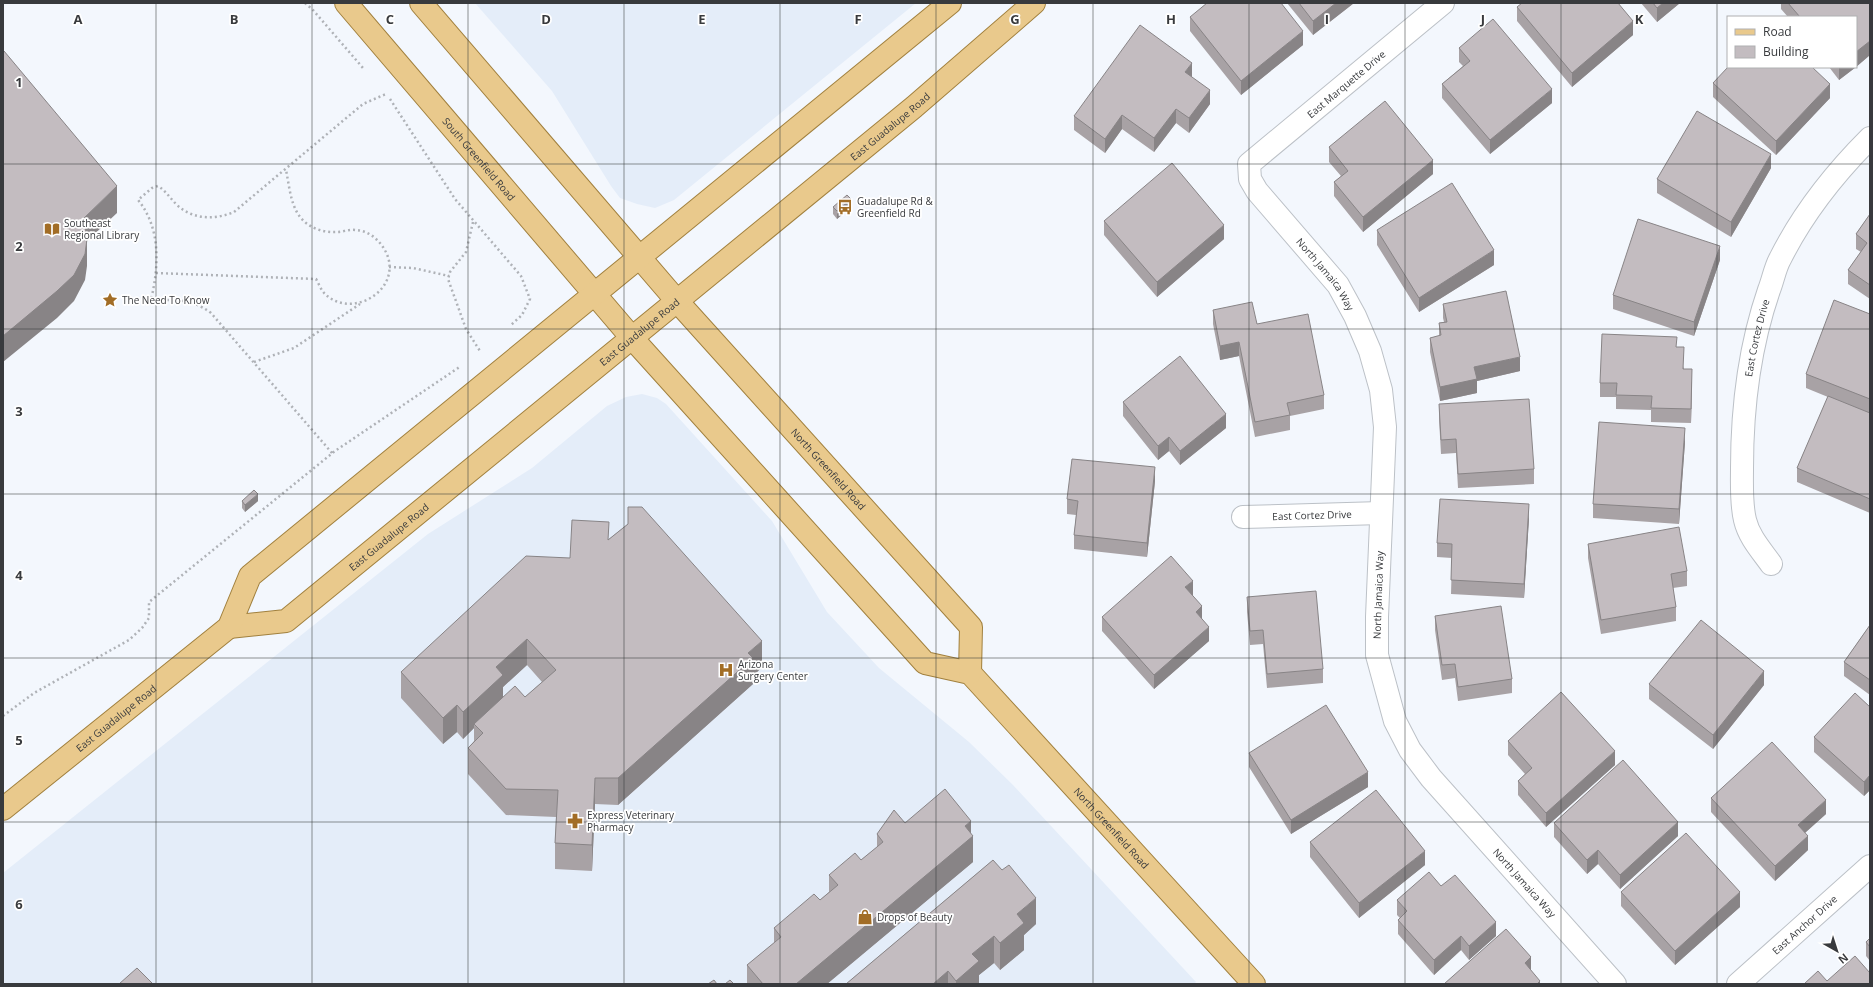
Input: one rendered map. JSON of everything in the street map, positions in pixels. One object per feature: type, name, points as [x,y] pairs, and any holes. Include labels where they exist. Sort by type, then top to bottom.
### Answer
[{"type":"main road","name":"South Greenfield Road","points":[[346,3],[632,338]]},
{"type":"main road","points":[[421,3],[640,257]]},
{"type":"main road","name":"East Guadalupe Road","points":[[3,809],[229,627],[250,576],[950,3]]},
{"type":"main road","name":"East Guadalupe Road","points":[[229,627],[286,621],[914,107],[1034,3]]},
{"type":"main road","name":"North Greenfield Road","points":[[640,257],[676,301],[970,627],[970,673],[1254,984]]},
{"type":"main road","points":[[632,338],[925,663],[970,673]]},
{"type":"street","name":"East Marquette Drive","points":[[1249,164],[1443,3]]},
{"type":"street","name":"East Cortez Drive","points":[[1771,564],[1754,542],[1745,520],[1742,459],[1745,402],[1751,352],[1764,305],[1779,260],[1797,226],[1844,164],[1870,138]]},
{"type":"street","name":"North Jamaica Way","points":[[1249,164],[1250,178],[1257,191],[1338,285],[1355,316],[1370,351],[1381,390],[1385,427],[1377,617],[1377,655],[1384,687],[1396,721],[1410,750],[1431,778],[1615,984]]},
{"type":"street","name":"East Cortez Drive","points":[[1243,517],[1381,513]]},
{"type":"street","name":"East Anchor Drive","points":[[1738,984],[1870,866]]},
{"type":"path","points":[[305,3],[313,10],[367,72]]},
{"type":"path","points":[[381,88],[455,199],[522,276],[530,299],[522,314],[506,330]]},
{"type":"path","points":[[332,453],[218,319],[204,307],[188,301],[151,300],[156,273],[156,247],[153,230],[147,214],[138,200],[147,192],[158,186],[164,189],[177,205],[186,211],[208,218],[221,218],[234,212],[363,104],[386,94]]},
{"type":"path","points":[[254,362],[294,348],[368,300],[383,287],[387,279],[389,267],[388,258],[381,244],[369,234],[354,229],[339,232],[324,231],[314,228],[304,221],[294,206],[286,170]]},
{"type":"path","points":[[473,221],[466,252],[450,272],[449,276],[450,287],[458,305],[464,325],[480,351]]},
{"type":"path","points":[[389,267],[413,268],[449,276]]},
{"type":"path","points":[[156,273],[316,279],[322,290],[330,298],[343,304],[360,304]]},
{"type":"path","points":[[476,355],[484,348]]},
{"type":"path","points":[[3,716],[34,693],[129,640],[142,628],[149,618],[149,602],[332,453],[467,362]]},
{"type":"shaded area","points":[[475,3],[916,3],[674,200],[655,208],[620,198],[552,91]]},
{"type":"shaded area","points":[[642,394],[657,398],[666,404],[772,521],[827,612],[879,668],[969,742],[1013,785],[1196,982],[1194,984],[3,984],[3,873],[428,534],[532,468],[607,406],[626,397]]},
{"type":"building","points":[[1207,3],[1281,3],[1303,31],[1241,81],[1190,17]]},
{"type":"building","points":[[1299,3],[1336,3],[1313,21]]},
{"type":"building","points":[[1522,3],[1618,3],[1633,21],[1572,73],[1517,7]]},
{"type":"building","points":[[1653,3],[1663,3],[1657,8]]},
{"type":"building","points":[[1788,3],[1870,3],[1870,41],[1857,51],[1857,16],[1799,16]]},
{"type":"building","points":[[1493,19],[1552,89],[1490,140],[1442,84],[1470,61],[1459,48]]},
{"type":"building","points":[[1140,25],[1192,63],[1185,72],[1210,90],[1189,118],[1176,109],[1154,138],[1122,115],[1105,139],[1074,116]]},
{"type":"building","name":"Southeast Regional Library","points":[[4,51],[117,186],[84,218],[87,239],[85,254],[74,275],[3,336],[3,52]]},
{"type":"building","points":[[1727,68],[1813,68],[1830,84],[1776,141],[1713,83]]},
{"type":"building","points":[[1385,101],[1433,160],[1363,217],[1334,182],[1348,171],[1329,147]]},
{"type":"building","points":[[1697,111],[1771,154],[1731,222],[1657,179]]},
{"type":"building","points":[[1172,163],[1224,225],[1157,282],[1104,221]]},
{"type":"building","points":[[1452,183],[1494,250],[1419,298],[1377,230]]},
{"type":"building","points":[[847,195],[851,199],[837,211],[833,207]]},
{"type":"building","points":[[1870,214],[1870,285],[1848,270],[1867,243],[1856,234]]},
{"type":"building","points":[[1638,219],[1720,246],[1694,322],[1613,295]]},
{"type":"building","points":[[1506,291],[1520,357],[1474,367],[1477,379],[1440,387],[1430,338],[1441,335],[1439,323],[1447,322],[1443,304]]},
{"type":"building","points":[[1834,300],[1870,314],[1870,399],[1806,374]]},
{"type":"building","points":[[1252,302],[1257,324],[1308,314],[1324,395],[1287,403],[1290,415],[1255,422],[1239,342],[1220,346],[1213,310]]},
{"type":"building","points":[[1602,334],[1677,337],[1676,347],[1684,347],[1683,369],[1692,369],[1691,409],[1651,408],[1652,396],[1616,395],[1617,383],[1600,383]]},
{"type":"building","points":[[1180,356],[1226,414],[1180,451],[1169,437],[1158,446],[1123,402]]},
{"type":"building","points":[[1828,396],[1870,413],[1870,499],[1797,468]]},
{"type":"building","points":[[1529,399],[1534,469],[1458,474],[1456,439],[1441,440],[1439,404]]},
{"type":"building","points":[[1599,422],[1685,428],[1679,509],[1593,504]]},
{"type":"building","points":[[1072,459],[1155,467],[1147,543],[1074,535],[1078,501],[1067,499]]},
{"type":"building","points":[[254,490],[258,494],[245,505],[242,501]]},
{"type":"building","points":[[1440,499],[1529,504],[1524,584],[1451,580],[1452,544],[1437,543]]},
{"type":"building","points":[[628,507],[642,507],[762,641],[748,653],[753,658],[618,778],[595,778],[592,845],[555,843],[558,790],[506,789],[468,748],[483,733],[474,724],[515,686],[525,697],[556,670],[527,639],[496,667],[503,675],[463,712],[457,705],[443,718],[401,672],[526,556],[570,558],[572,520],[609,522],[608,540],[628,524]]},
{"type":"building","points":[[1679,527],[1687,571],[1671,574],[1676,607],[1601,620],[1588,544]]},
{"type":"building","points":[[1171,556],[1193,581],[1185,587],[1202,606],[1196,612],[1209,627],[1154,675],[1102,617]]},
{"type":"building","points":[[1316,591],[1323,669],[1267,674],[1263,630],[1250,631],[1247,597]]},
{"type":"building","points":[[1501,606],[1512,679],[1458,687],[1455,664],[1442,665],[1435,616]]},
{"type":"building","points":[[1701,620],[1764,671],[1713,735],[1649,684]]},
{"type":"building","points":[[1870,625],[1870,680],[1844,662]]},
{"type":"building","points":[[1561,692],[1615,751],[1546,813],[1518,781],[1532,768],[1508,741]]},
{"type":"building","points":[[1855,693],[1870,707],[1870,775],[1864,782],[1814,737]]},
{"type":"building","points":[[1326,705],[1368,772],[1291,820],[1249,753]]},
{"type":"building","points":[[1772,742],[1826,800],[1798,825],[1808,836],[1775,866],[1711,798]]},
{"type":"building","points":[[1623,760],[1678,822],[1620,875],[1598,850],[1587,860],[1554,823]]},
{"type":"building","points":[[945,789],[971,821],[965,826],[973,836],[796,984],[763,984],[747,965],[781,937],[774,928],[814,894],[820,900],[838,885],[829,875],[855,853],[861,860],[883,842],[877,834],[894,810],[905,823]]},
{"type":"building","points":[[1376,790],[1425,851],[1359,903],[1310,842]]},
{"type":"building","points":[[1686,833],[1740,892],[1675,951],[1621,892]]},
{"type":"building","points":[[993,860],[1002,870],[1009,865],[1036,898],[1017,914],[1024,923],[1000,943],[994,936],[972,954],[979,961],[956,981],[948,971],[933,984],[846,984]]},
{"type":"building","points":[[1429,872],[1441,886],[1455,875],[1496,922],[1469,946],[1461,936],[1434,960],[1398,920],[1407,911],[1397,900]]},
{"type":"building","points":[[1506,929],[1531,957],[1525,963],[1540,981],[1537,984],[1444,984]]},
{"type":"building","points":[[1870,938],[1870,947],[1866,942]]},
{"type":"building","points":[[1855,956],[1870,973],[1870,984],[1804,984],[1818,971],[1827,981]]},
{"type":"building","points":[[137,968],[153,984],[119,984]]},
{"type":"building","points":[[714,980],[717,984],[708,984]]},
{"type":"building","points":[[730,980],[734,984],[725,984]]},
{"type":"place","name":"Guadalupe Rd & Greenfield Rd","points":[[845,207]]},
{"type":"place","name":"Southeast Regional Library","points":[[52,229]]},
{"type":"place","name":"The Need To Know","points":[[110,300]]},
{"type":"place","name":"Arizona Surgery Center","points":[[726,670]]},
{"type":"place","name":"Express Veterinary Pharmacy","points":[[575,821]]},
{"type":"place","name":"Drops of Beauty","points":[[865,917]]}]
